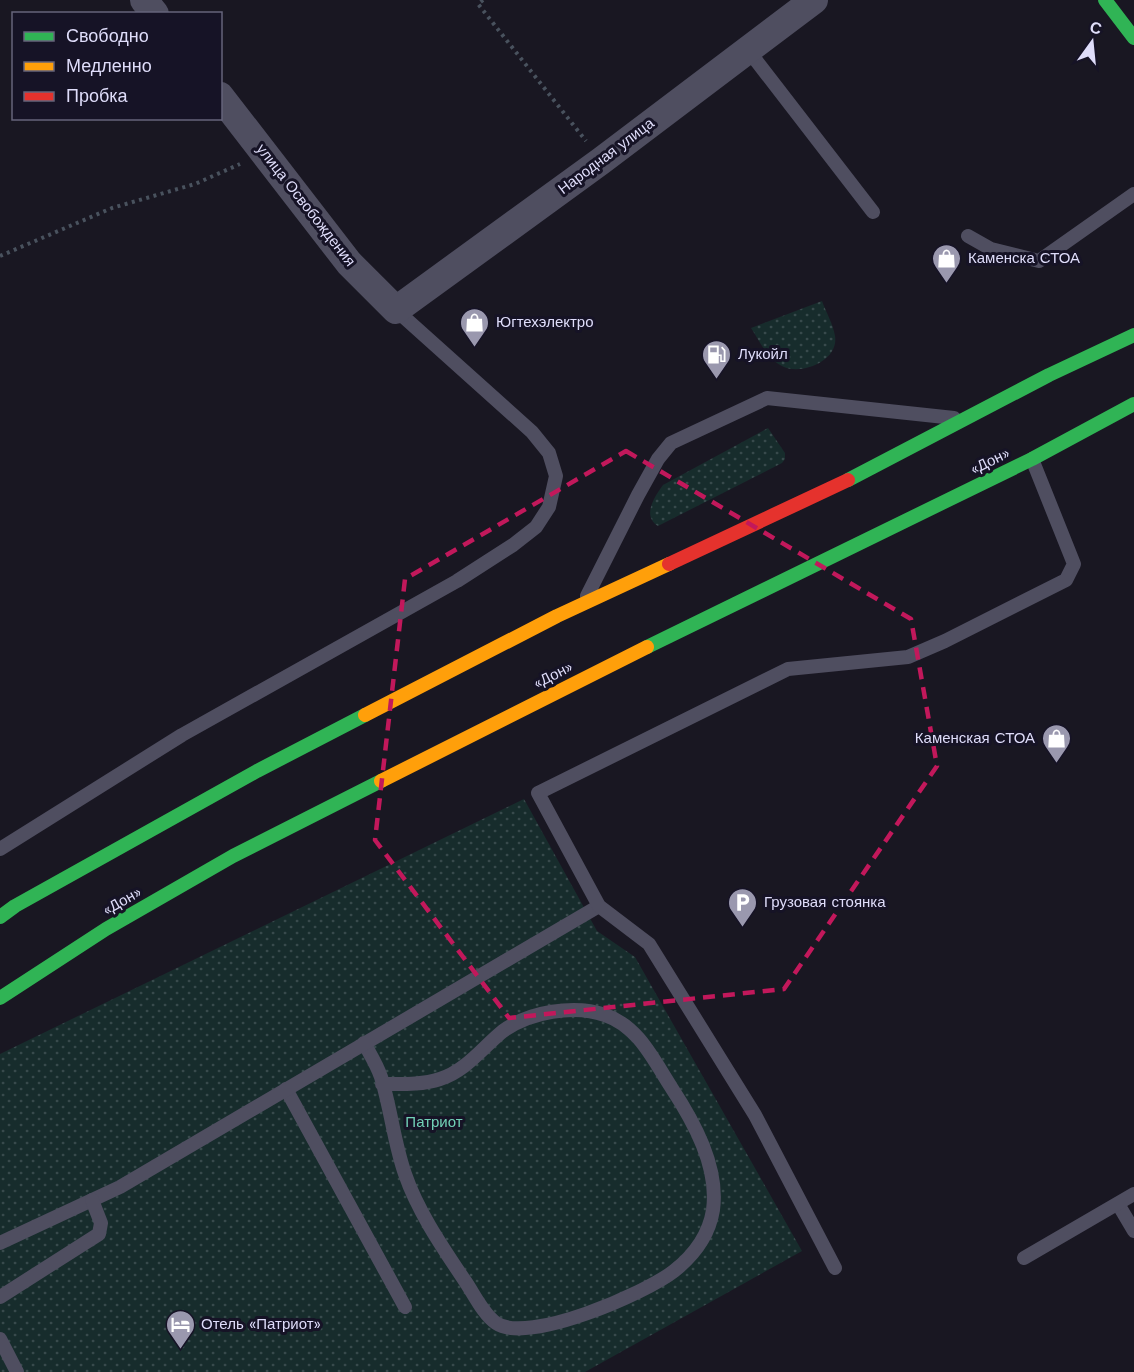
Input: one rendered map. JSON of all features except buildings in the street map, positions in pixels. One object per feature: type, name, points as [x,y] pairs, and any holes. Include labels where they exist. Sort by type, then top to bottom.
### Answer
[{"type":"main road","points":[[1105,0],[1134,38]]},
{"type":"main road","points":[[0,917],[15,906],[257,771],[584,604],[868,471],[1049,375],[1134,335]]},
{"type":"main road","name":"«Дон»","points":[[0,998],[106,929],[233,856],[586,676],[1032,459],[1134,404]]},
{"type":"main road","points":[[0,910],[15,906]]},
{"type":"street","points":[[144,0],[153,12]]},
{"type":"street","name":"Народная улица","points":[[396,310],[601,161],[814,0]]},
{"type":"street","name":"улица Освобождения","points":[[222,99],[349,263],[396,310]]},
{"type":"lane","points":[[748,50],[873,212]]},
{"type":"lane","points":[[968,236],[991,249],[1039,261],[1134,194]]},
{"type":"lane","points":[[0,849],[182,735],[457,581],[513,545],[536,527],[549,507],[556,476],[549,453],[532,432],[396,310]]},
{"type":"lane","points":[[584,604],[638,495],[658,459],[670,443],[767,398],[965,419]]},
{"type":"lane","points":[[835,1268],[755,1115],[649,945],[598,906],[538,793],[788,669],[908,657],[945,641],[1066,580],[1074,564],[1032,459]]},
{"type":"lane","points":[[0,1243],[120,1187],[598,906]]},
{"type":"lane","points":[[364,1043],[380,1075],[382,1084],[405,1175],[442,1246],[495,1323],[507,1329],[541,1328],[639,1291],[672,1273],[693,1254],[706,1233],[713,1211],[714,1185],[708,1160],[676,1095],[638,1036],[620,1022],[603,1014],[585,1011],[548,1013],[523,1019],[503,1031],[483,1051],[459,1069],[441,1078],[407,1084],[382,1084]]},
{"type":"lane","points":[[286,1089],[405,1307]]},
{"type":"lane","points":[[1024,1258],[1134,1194]]},
{"type":"lane","points":[[0,1297],[99,1234],[101,1223],[92,1200]]},
{"type":"lane","points":[[1118,1204],[1134,1231]]},
{"type":"lane","points":[[0,1339],[17,1372]]},
{"type":"path","points":[[483,0],[477,4],[601,161]]},
{"type":"path","points":[[0,256],[112,208],[195,184],[265,153]]},
{"type":"highlighted area","points":[[626,451],[911,619],[937,766],[784,989],[509,1018],[375,840],[405,579]]},
{"type":"green space","points":[[822,301],[835,336],[835,345],[831,352],[818,364],[810,367],[792,369],[778,364],[765,350],[751,328]]},
{"type":"green space","points":[[768,428],[785,453],[782,463],[658,526],[653,522],[651,506],[663,485]]},
{"type":"green space","name":"Патриот","points":[[524,799],[597,931],[635,957],[802,1251],[585,1372],[0,1372],[0,1054]]},
{"type":"traffic: fast","points":[[1105,0],[1134,38]]},
{"type":"traffic: fast","points":[[848,480],[1049,375],[1134,335]]},
{"type":"traffic: fast","points":[[647,647],[1032,459],[1134,404]]},
{"type":"traffic: fast","points":[[0,917],[15,906],[257,771],[365,715]]},
{"type":"traffic: fast","points":[[0,998],[106,929],[233,856],[381,781]]},
{"type":"traffic: slow","points":[[365,715],[557,616],[669,564]]},
{"type":"traffic: slow","points":[[381,781],[647,647]]},
{"type":"traffic: jam","points":[[669,564],[848,480]]},
{"type":"place","name":"Каменска СТОА","points":[[947,284]]},
{"type":"place","name":"Югтехэлектро","points":[[475,348]]},
{"type":"place","name":"Лукойл","points":[[717,380]]},
{"type":"place","name":"Каменская СТОА","points":[[1056,764]]},
{"type":"place","name":"Грузовая стоянка","points":[[743,928]]},
{"type":"place","name":"Отель «Патриот»","points":[[180,1350]]}]
